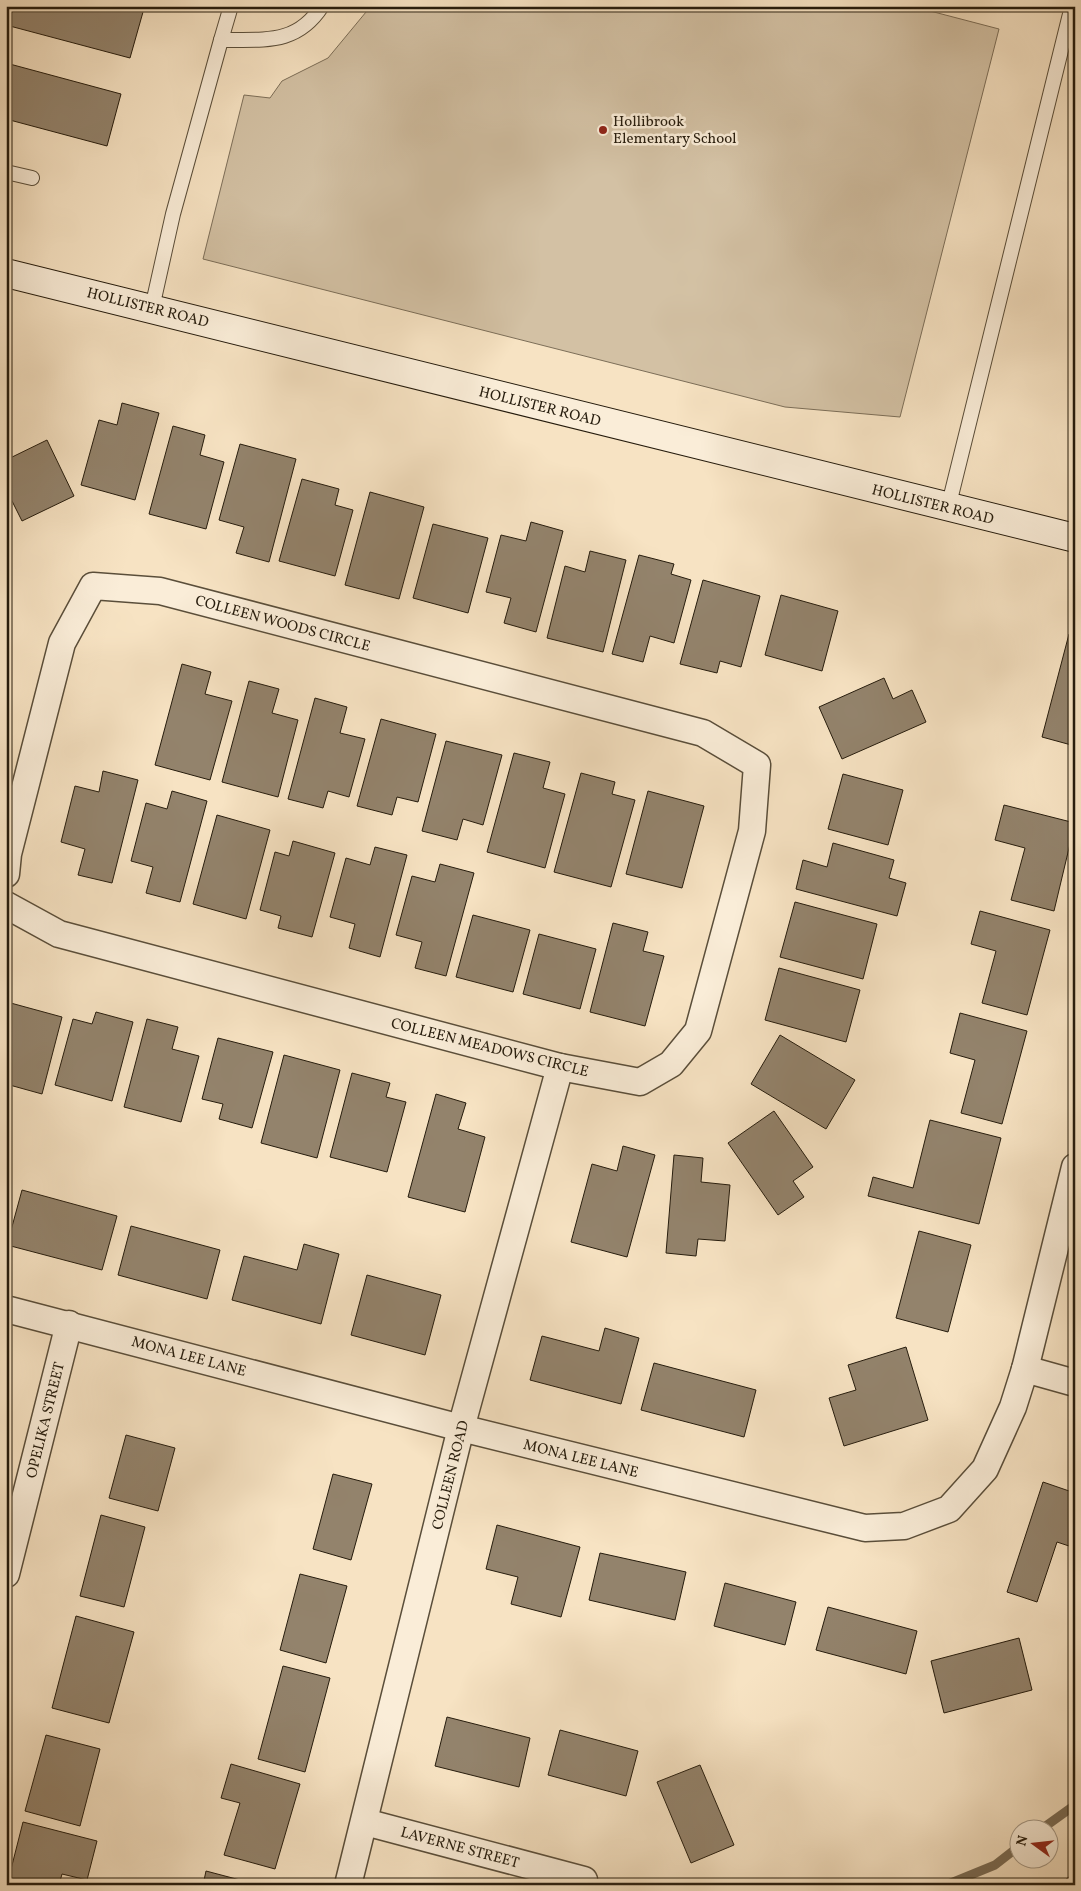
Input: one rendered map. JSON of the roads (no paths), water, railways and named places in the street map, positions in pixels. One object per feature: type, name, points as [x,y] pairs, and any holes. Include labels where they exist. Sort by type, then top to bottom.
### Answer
[{"type":"street","name":"HOLLISTER ROAD","points":[[6,273],[1075,538]]},
{"type":"street","name":"COLLEEN WOODS CIRCLE","points":[[6,874],[8,854],[62,643],[93,586],[160,592],[703,733],[757,765]]},
{"type":"street","name":"COLLEEN MEADOWS CIRCLE","points":[[6,905],[59,934],[560,1067],[640,1082],[671,1064],[698,1031],[752,831],[757,765]]},
{"type":"street","name":"COLLEEN ROAD","points":[[348,1885],[461,1428],[560,1067]]},
{"type":"street","name":"MONA LEE LANE","points":[[6,1309],[461,1428],[865,1528],[904,1526],[949,1509],[985,1470],[1013,1407],[1025,1369],[1075,1167]]},
{"type":"street","name":"OPELIKA STREET","points":[[6,1574],[69,1324]]},
{"type":"street","points":[[1025,1369],[1075,1383]]},
{"type":"street","name":"LAVERNE STREET","points":[[365,1822],[584,1880]]},
{"type":"lane","points":[[152,308],[173,214],[231,6]]},
{"type":"lane","points":[[221,40],[281,39],[313,21],[322,6]]},
{"type":"lane","points":[[948,508],[1072,6]]},
{"type":"lane","points":[[6,172],[32,178]]},
{"type":"waterway","points":[[1057,1818],[1075,1805]]},
{"type":"waterway","points":[[946,1885],[995,1865],[1008,1855]]},
{"type":"place","name":"Hollibrook Elementary School","points":[[603,130]]}]
